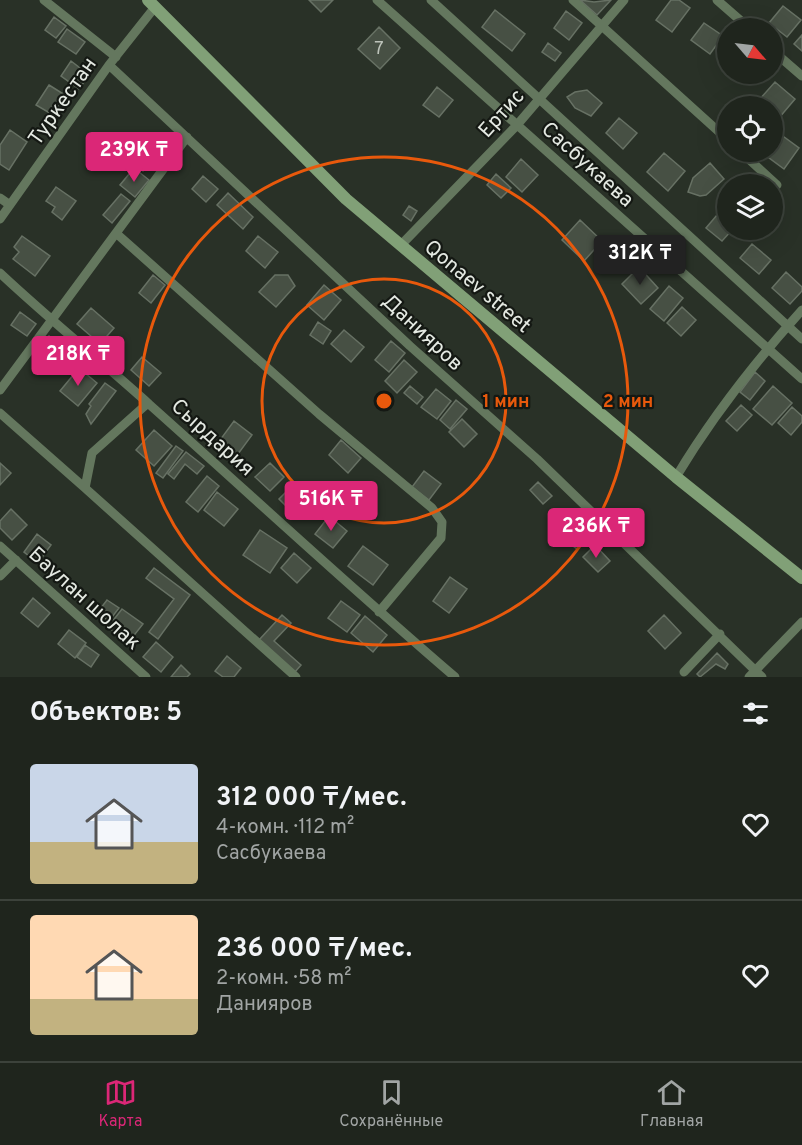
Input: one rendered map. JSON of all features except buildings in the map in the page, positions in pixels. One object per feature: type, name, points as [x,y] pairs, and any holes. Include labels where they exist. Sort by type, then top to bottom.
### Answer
[{"type":"main road","name":"Qonaev street","points":[[152,4],[346,199],[675,477],[802,578]]},
{"type":"street","points":[[44,0],[116,57]]},
{"type":"street","name":"Сасбукаева","points":[[377,0],[802,379]]},
{"type":"street","name":"Сасбукаева","points":[[430,0],[802,339]]},
{"type":"street","points":[[573,0],[717,130]]},
{"type":"street","name":"Ертис","points":[[400,246],[517,125],[624,0]]},
{"type":"street","points":[[717,0],[738,18]]},
{"type":"street","name":"Туркестан","points":[[0,219],[152,4]]},
{"type":"street","points":[[783,60],[802,76]]},
{"type":"street","name":"Данияров","points":[[109,66],[410,346],[537,459],[720,634],[752,674],[762,677]]},
{"type":"street","points":[[0,390],[187,137]]},
{"type":"street","points":[[752,162],[765,174]]},
{"type":"street","points":[[0,198],[10,206]]},
{"type":"street","points":[[117,234],[319,414],[432,508],[442,522],[441,538],[379,612]]},
{"type":"street","name":"Сырдария","points":[[0,273],[52,322],[148,403],[379,612],[455,677]]},
{"type":"street","points":[[675,477],[697,442],[767,348],[802,310]]},
{"type":"street","points":[[85,488],[92,453],[148,403]]},
{"type":"street","points":[[0,413],[296,677]]},
{"type":"street","name":"Баулан шолак","points":[[0,546],[146,677]]},
{"type":"street","points":[[0,576],[16,560]]},
{"type":"street","points":[[752,674],[802,622]]},
{"type":"street","points":[[684,672],[720,634]]}]
